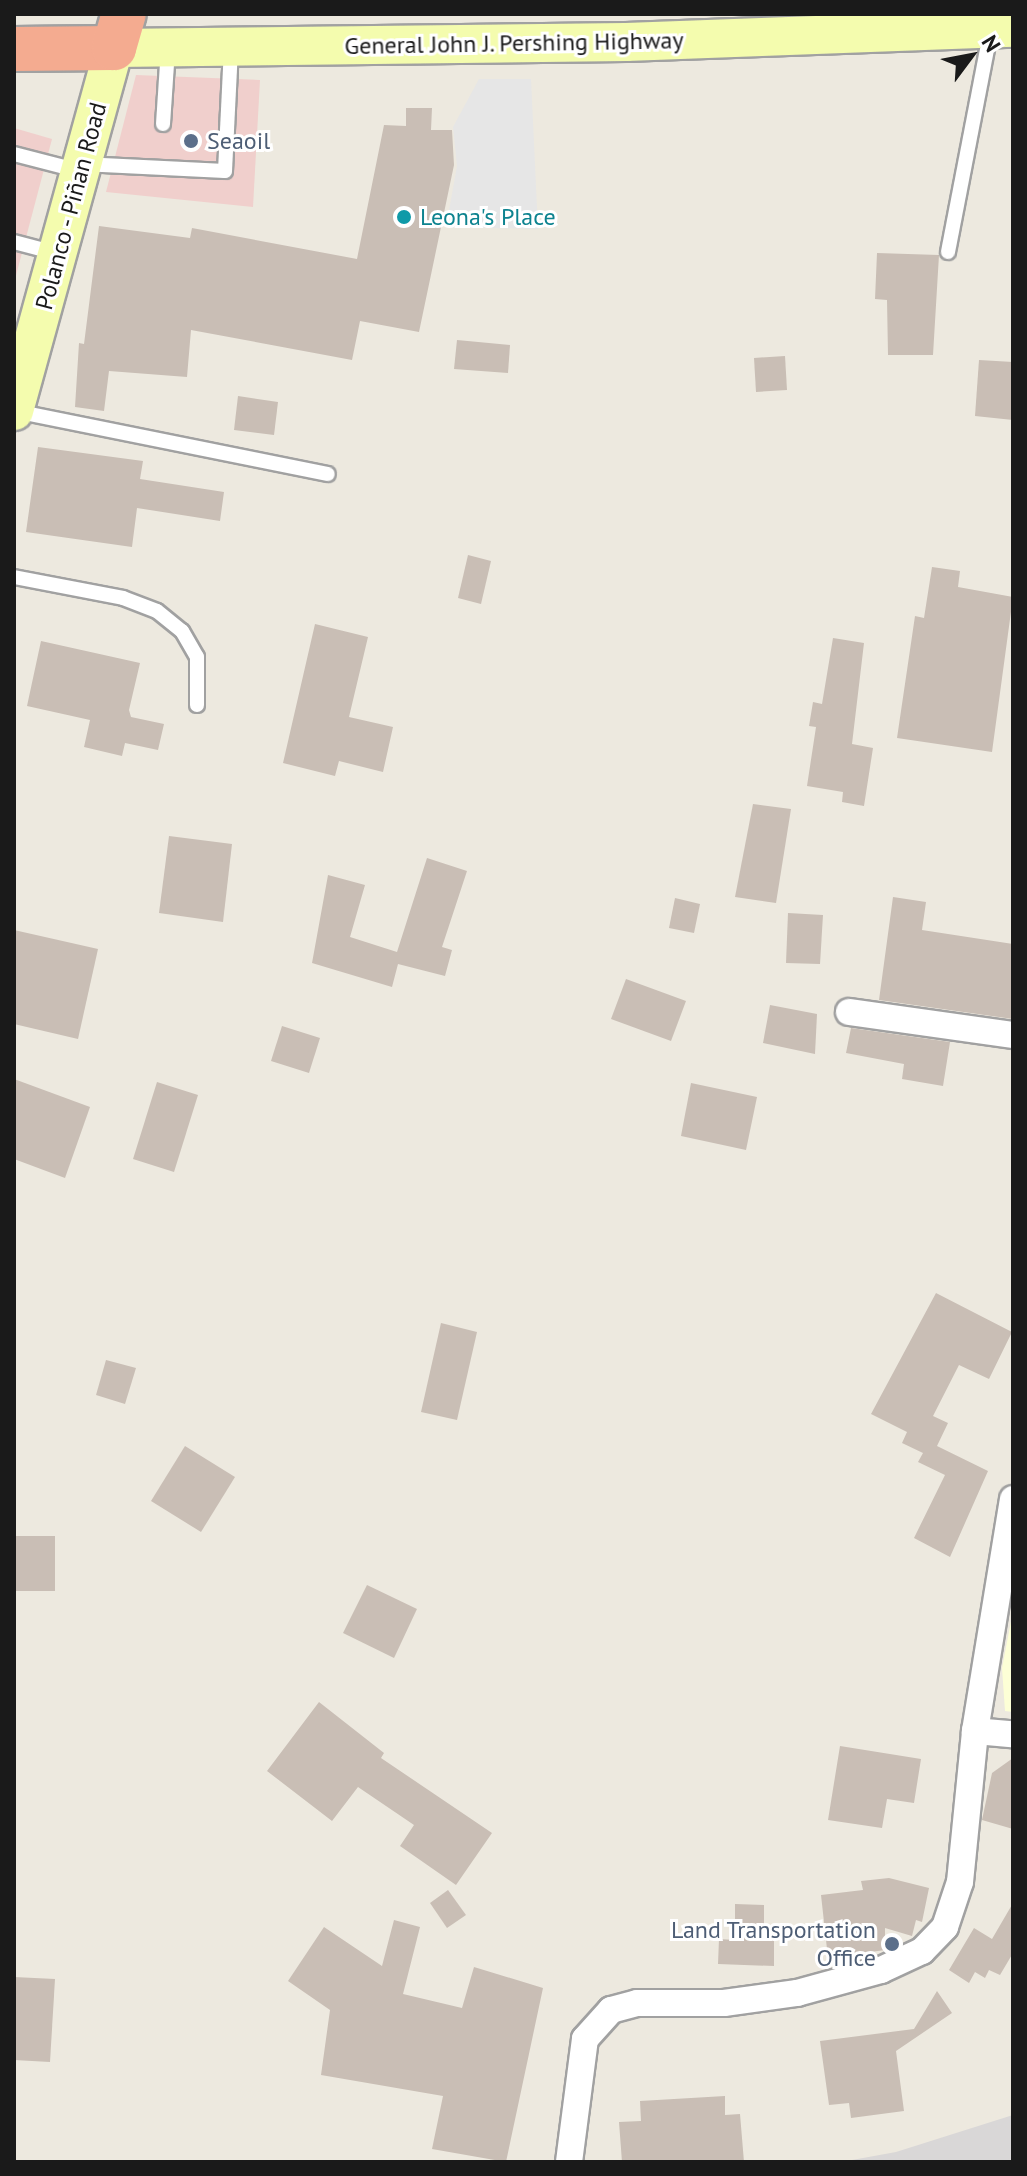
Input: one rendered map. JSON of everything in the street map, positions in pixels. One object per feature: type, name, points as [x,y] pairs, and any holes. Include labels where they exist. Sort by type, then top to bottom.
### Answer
[{"type":"highway","name":"General John J. Pershing Highway","points":[[14,49],[119,31]]},
{"type":"main road","name":"General John J. Pershing Highway","points":[[119,31],[168,47],[231,47],[626,42],[985,25]]},
{"type":"main road","name":"Polanco - Piñan Road","points":[[14,411],[119,31]]},
{"type":"street","points":[[849,1012],[1013,1035]]},
{"type":"street","points":[[569,2162],[585,2039],[611,2010],[637,2003],[724,2003],[797,1993],[881,1970],[922,1951],[945,1927],[960,1882],[975,1731],[1013,1499]]},
{"type":"street","points":[[975,1731],[1013,1734]]},
{"type":"lane","points":[[948,252],[985,25]]},
{"type":"lane","points":[[163,124],[168,47]]},
{"type":"lane","points":[[14,154],[81,168],[160,162],[225,171],[231,47]]},
{"type":"lane","points":[[14,242],[57,254]]},
{"type":"lane","points":[[14,411],[328,474]]},
{"type":"lane","points":[[14,577],[123,598],[157,611],[182,631],[197,657],[197,705]]},
{"type":"shaded area","points":[[136,75],[260,80],[253,207],[106,192]]},
{"type":"shaded area","points":[[479,79],[531,79],[538,229],[446,227],[457,166],[453,127]]},
{"type":"shaded area","points":[[14,128],[52,139],[14,283]]},
{"type":"shaded area","points":[[1013,1611],[1013,1712],[1005,1711],[1002,1668]]},
{"type":"shaded area","points":[[1013,2115],[1013,2162],[841,2162],[896,2152]]},
{"type":"building","points":[[406,108],[432,108],[431,130],[452,130],[454,165],[419,332],[360,321],[352,360],[191,330],[187,377],[109,371],[104,411],[75,407],[79,343],[84,344],[99,226],[190,238],[192,228],[357,259],[384,125],[406,126]]},
{"type":"building","points":[[877,253],[939,255],[933,355],[888,355],[887,300],[875,299]]},
{"type":"building","points":[[457,340],[510,345],[508,373],[454,369]]},
{"type":"building","points":[[785,356],[787,390],[756,392],[754,358]]},
{"type":"building","points":[[979,360],[1013,362],[1013,420],[975,416]]},
{"type":"building","points":[[238,396],[278,402],[274,435],[234,430]]},
{"type":"building","points":[[38,447],[143,461],[140,479],[224,492],[220,521],[137,508],[132,547],[26,532]]},
{"type":"building","points":[[468,555],[491,561],[481,604],[458,598]]},
{"type":"building","points":[[932,567],[960,571],[958,587],[1013,597],[992,752],[897,738],[915,616],[924,618]]},
{"type":"building","points":[[315,624],[368,637],[349,717],[393,727],[383,772],[339,761],[335,776],[283,763]]},
{"type":"building","points":[[833,638],[864,643],[852,744],[873,748],[864,806],[842,802],[843,792],[807,786],[816,727],[809,726],[813,702],[822,704]]},
{"type":"building","points":[[41,641],[140,663],[129,710],[131,717],[164,724],[158,750],[125,743],[122,756],[84,747],[90,720],[27,706]]},
{"type":"building","points":[[753,804],[791,809],[776,903],[735,897]]},
{"type":"building","points":[[169,836],[232,844],[223,922],[159,913]]},
{"type":"building","points":[[427,858],[467,871],[442,947],[452,950],[445,976],[398,964],[392,987],[312,963],[328,875],[365,885],[350,937],[397,952]]},
{"type":"building","points":[[893,897],[926,902],[922,930],[1013,944],[1013,1019],[879,1000]]},
{"type":"building","points":[[675,898],[700,904],[694,933],[669,928]]},
{"type":"building","points":[[788,913],[823,915],[820,964],[786,963]]},
{"type":"building","points":[[14,930],[98,949],[78,1039],[14,1024]]},
{"type":"building","points":[[626,979],[686,1001],[671,1041],[611,1019]]},
{"type":"building","points":[[770,1005],[817,1014],[815,1054],[763,1043]]},
{"type":"building","points":[[282,1026],[320,1038],[309,1073],[271,1061]]},
{"type":"building","points":[[851,1028],[950,1042],[943,1086],[902,1079],[904,1064],[846,1053]]},
{"type":"building","points":[[14,1079],[90,1107],[65,1178],[14,1159]]},
{"type":"building","points":[[157,1082],[198,1095],[174,1172],[133,1159]]},
{"type":"building","points":[[691,1083],[757,1097],[746,1150],[681,1136]]},
{"type":"building","points":[[936,1293],[1012,1332],[989,1379],[959,1365],[933,1416],[948,1423],[937,1446],[988,1471],[950,1557],[914,1538],[945,1475],[918,1462],[923,1453],[902,1443],[907,1432],[871,1414]]},
{"type":"building","points":[[441,1323],[477,1332],[457,1420],[421,1412]]},
{"type":"building","points":[[106,1360],[136,1368],[125,1404],[96,1395]]},
{"type":"building","points":[[185,1446],[235,1477],[201,1532],[151,1501]]},
{"type":"building","points":[[14,1536],[55,1536],[55,1591],[14,1591]]},
{"type":"building","points":[[367,1585],[417,1609],[394,1658],[343,1633]]},
{"type":"building","points":[[319,1702],[384,1753],[381,1758],[492,1833],[456,1885],[400,1846],[414,1825],[358,1787],[332,1821],[267,1771]]},
{"type":"building","points":[[840,1746],[921,1759],[914,1803],[887,1799],[882,1828],[828,1820]]},
{"type":"building","points":[[1013,1758],[1013,1829],[982,1820],[992,1773]]},
{"type":"building","points":[[889,1878],[929,1888],[922,1922],[916,1920],[912,1936],[885,1928],[885,1950],[828,1958],[821,1895],[863,1890],[861,1881]]},
{"type":"building","points":[[448,1890],[466,1915],[447,1928],[430,1903]]},
{"type":"building","points":[[1013,1903],[1013,1953],[1000,1975],[989,1970],[985,1978],[975,1972],[969,1983],[949,1970],[974,1928],[992,1939]]},
{"type":"building","points":[[735,1904],[764,1905],[764,1936],[774,1936],[774,1966],[718,1964],[719,1939],[735,1940]]},
{"type":"building","points":[[394,1920],[420,1927],[403,1994],[462,2008],[474,1967],[543,1988],[506,2162],[432,2149],[443,2096],[321,2075],[330,2010],[288,1981],[324,1927],[382,1966]]},
{"type":"building","points":[[14,1977],[55,1979],[50,2062],[14,2060]]},
{"type":"building","points":[[937,1991],[952,2013],[896,2051],[904,2111],[851,2118],[849,2103],[829,2105],[820,2041],[914,2029]]},
{"type":"building","points":[[725,2096],[725,2115],[740,2114],[744,2162],[622,2162],[619,2122],[641,2121],[640,2101]]},
{"type":"place","name":"Seaoil","points":[[191,141]]},
{"type":"place","name":"Leona's Place","points":[[404,217]]},
{"type":"place","name":"Land Transportation Office","points":[[892,1944]]}]
